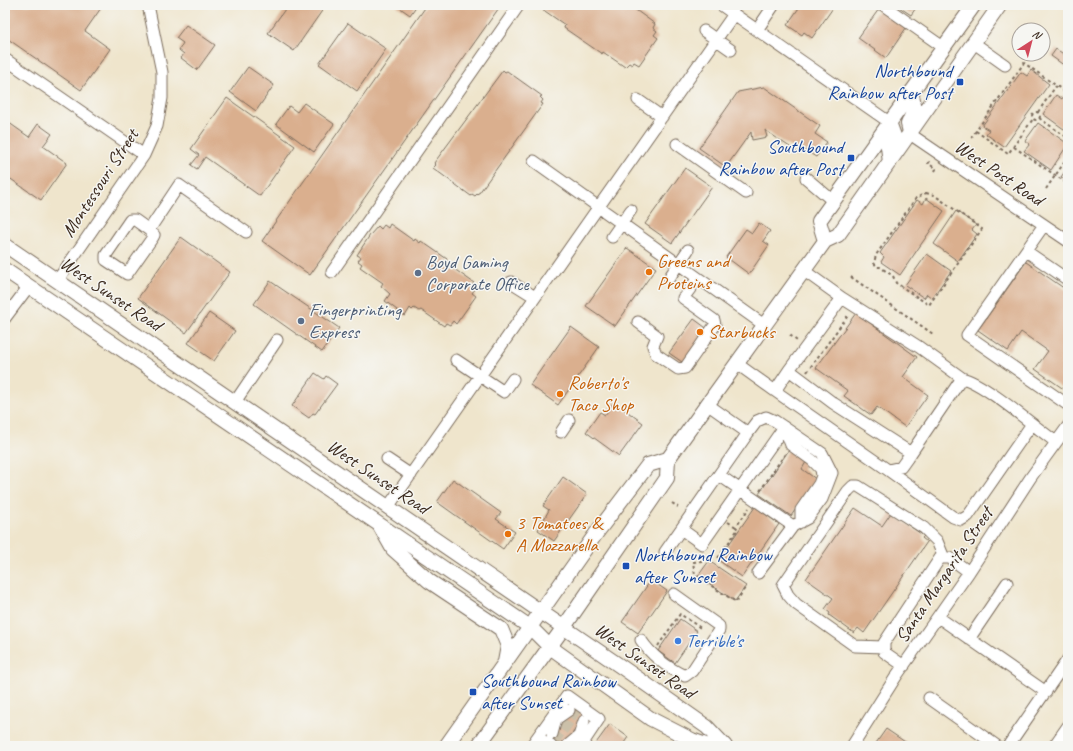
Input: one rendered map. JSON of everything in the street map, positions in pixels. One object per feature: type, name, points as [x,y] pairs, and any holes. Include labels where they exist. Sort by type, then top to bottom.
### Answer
[{"type":"main road","points":[[825,241],[819,221],[974,5]]},
{"type":"main road","points":[[478,746],[564,628],[667,478],[668,459],[706,404],[825,241],[838,235],[1000,5]]},
{"type":"main road","points":[[910,134],[908,124],[915,108],[911,92]]},
{"type":"main road","points":[[889,122],[894,136],[888,147],[890,162]]},
{"type":"main road","name":"West Sunset Road","points":[[5,245],[541,611],[707,727],[725,746]]},
{"type":"main road","name":"West Sunset Road","points":[[5,270],[530,627],[550,647],[651,719],[692,740],[709,746]]},
{"type":"main road","points":[[224,418],[235,402]]},
{"type":"main road","points":[[446,746],[595,535],[648,465],[668,459]]},
{"type":"main road","points":[[388,507],[377,522],[393,549],[429,581],[501,629],[508,646],[505,664]]},
{"type":"street","name":"Montessouri Street","points":[[57,281],[144,155],[157,126],[162,98],[162,72],[148,5]]},
{"type":"street","points":[[332,272],[519,5]]},
{"type":"street","points":[[721,5],[889,122]]},
{"type":"street","points":[[757,30],[774,5]]},
{"type":"street","points":[[883,5],[943,48]]},
{"type":"street","points":[[388,507],[734,14]]},
{"type":"street","points":[[704,31],[731,50]]},
{"type":"street","points":[[974,43],[1005,65]]},
{"type":"street","points":[[5,60],[144,155]]},
{"type":"street","points":[[638,100],[662,117]]},
{"type":"street","name":"West Post Road","points":[[910,134],[1068,241]]},
{"type":"street","points":[[677,144],[746,193]]},
{"type":"street","points":[[534,161],[764,325]]},
{"type":"street","points":[[806,178],[833,201]]},
{"type":"street","points":[[149,230],[179,185],[246,232]]},
{"type":"street","points":[[612,237],[631,210]]},
{"type":"street","points":[[130,220],[135,220],[149,230],[154,235],[153,237],[127,274],[106,260],[106,255],[130,220]]},
{"type":"street","points":[[1044,225],[966,335],[1068,405]]},
{"type":"street","points":[[669,278],[688,250]]},
{"type":"street","points":[[1026,251],[1068,280]]},
{"type":"street","points":[[803,270],[842,298],[919,347],[962,378],[969,380],[987,391],[1056,442]]},
{"type":"street","points":[[638,322],[656,336],[653,346],[656,354],[678,369],[685,368],[715,325],[714,320],[685,295],[698,278]]},
{"type":"street","points":[[511,282],[535,298]]},
{"type":"street","points":[[5,318],[29,286]]},
{"type":"street","points":[[775,390],[842,298]]},
{"type":"street","points":[[235,402],[277,340]]},
{"type":"street","points":[[456,360],[504,392],[513,379]]},
{"type":"street","points":[[736,363],[953,516],[961,520],[968,516],[1032,424]]},
{"type":"street","points":[[789,370],[911,453]]},
{"type":"street","points":[[888,470],[901,467],[962,378]]},
{"type":"street","points":[[706,404],[748,434]]},
{"type":"street","points":[[665,552],[757,421],[766,417],[784,427],[822,454],[832,473],[822,499],[808,518],[797,524]]},
{"type":"street","points":[[561,432],[569,420]]},
{"type":"street","name":"Santa Margarita Street","points":[[852,746],[1031,477],[1068,426]]},
{"type":"street","points":[[758,573],[797,524],[801,510],[820,484],[822,476],[821,469],[817,464],[791,445],[784,427]]},
{"type":"street","points":[[681,529],[702,544],[784,427]]},
{"type":"street","points":[[387,459],[411,475]]},
{"type":"street","points":[[719,475],[797,524]]},
{"type":"street","points":[[884,647],[855,646],[796,604],[788,595],[783,584],[853,486],[858,486],[924,528],[937,541],[944,558]]},
{"type":"street","points":[[904,666],[884,652],[884,643],[940,558],[950,558],[969,572]]},
{"type":"street","points":[[969,639],[1008,583]]},
{"type":"street","points":[[641,640],[651,650],[685,676],[692,671],[719,630],[719,626],[674,594]]},
{"type":"street","points":[[938,617],[1046,692]]},
{"type":"street","points":[[1008,746],[1068,659]]},
{"type":"street","points":[[552,734],[556,720],[567,696],[599,719],[580,738],[567,746]]},
{"type":"street","points":[[929,698],[997,746]]},
{"type":"street","points":[[531,746],[538,737],[569,710]]},
{"type":"street","points":[[580,738],[584,721]]},
{"type":"street","points":[[1054,746],[1068,726]]},
{"type":"street","points":[[538,737],[551,746]]},
{"type":"path","points":[[971,138],[1024,63],[1068,94]]},
{"type":"path","points":[[1039,118],[1038,112],[1056,86]]},
{"type":"path","points":[[976,132],[1008,154],[1033,119],[1032,113],[1038,112]]},
{"type":"path","points":[[1033,119],[1039,118],[1068,138]]},
{"type":"path","points":[[1014,146],[1068,184]]},
{"type":"path","points":[[1046,189],[1068,157]]},
{"type":"path","points":[[930,162],[928,163],[936,170],[934,171]]},
{"type":"path","points":[[926,193],[934,195],[982,229],[929,305],[896,283],[893,276],[880,267],[876,267],[874,263],[876,255],[916,198],[926,193]]},
{"type":"path","points":[[851,277],[933,334]]},
{"type":"path","points":[[802,380],[850,312],[849,311]]},
{"type":"path","points":[[790,335],[800,343]]},
{"type":"path","points":[[757,496],[791,445]]},
{"type":"path","points":[[672,503],[678,507]]},
{"type":"path","points":[[718,558],[738,529],[736,527],[751,506]]},
{"type":"path","points":[[727,521],[736,527]]},
{"type":"path","points":[[702,561],[693,562],[695,575],[736,602],[745,588]]},
{"type":"path","points":[[651,650],[680,614],[702,629]]},
{"type":"building","points":[[5,5],[97,5],[101,8],[85,31],[110,49],[81,90],[5,37]]},
{"type":"building","points":[[288,5],[326,5],[294,51],[268,33]]},
{"type":"building","points":[[396,5],[417,5],[410,15]]},
{"type":"building","points":[[427,5],[501,5],[310,275],[262,241]]},
{"type":"building","points":[[545,5],[633,5],[633,8],[655,24],[653,28],[657,31],[654,35],[658,38],[639,65],[634,62],[632,65],[629,63],[625,67],[603,52],[602,54],[564,28],[565,25],[542,9]]},
{"type":"building","points":[[801,5],[835,5],[812,38],[804,32],[802,35],[787,25]]},
{"type":"building","points":[[896,5],[918,5],[911,15]]},
{"type":"building","points":[[879,9],[906,28],[886,58],[858,38]]},
{"type":"building","points":[[348,23],[386,49],[357,91],[319,64]]},
{"type":"building","points":[[186,25],[215,45],[197,70],[181,58],[184,54],[179,50],[183,43],[176,38]]},
{"type":"building","points":[[1056,49],[1068,57],[1068,62],[1065,66],[1051,56]]},
{"type":"building","points":[[248,67],[274,85],[256,111],[230,92]]},
{"type":"building","points":[[503,70],[505,72],[507,71],[542,96],[540,97],[543,100],[541,103],[543,104],[479,193],[475,196],[472,194],[471,196],[433,168],[436,165],[434,163]]},
{"type":"building","points":[[1031,70],[1049,84],[1004,147],[986,134],[989,130],[982,126],[1021,72],[1027,76]]},
{"type":"building","points":[[764,87],[820,126],[815,134],[827,142],[816,157],[803,149],[800,154],[765,130],[767,137],[752,140],[751,132],[726,167],[699,148],[738,92]]},
{"type":"building","points":[[1065,94],[1068,96],[1068,132],[1043,114],[1056,95],[1062,99]]},
{"type":"building","points":[[227,98],[295,146],[260,196],[205,157],[197,169],[191,165],[199,155],[191,149]]},
{"type":"building","points":[[304,103],[334,124],[314,152],[276,124],[289,106],[297,112]]},
{"type":"building","points":[[5,120],[29,137],[38,124],[52,134],[43,146],[67,163],[41,200],[5,175]]},
{"type":"building","points":[[1038,123],[1068,144],[1051,170],[1024,151],[1030,144],[1025,141]]},
{"type":"building","points":[[1068,167],[1068,181],[1061,177]]},
{"type":"building","points":[[685,168],[712,187],[672,243],[645,224]]},
{"type":"building","points":[[926,198],[944,211],[900,275],[881,262],[884,257],[880,253],[917,200],[923,204]]},
{"type":"building","points":[[956,211],[976,225],[972,230],[977,234],[958,261],[934,244]]},
{"type":"building","points":[[759,223],[770,231],[763,241],[769,245],[749,274],[726,257],[746,229],[752,233]]},
{"type":"building","points":[[390,224],[414,241],[415,239],[420,243],[421,241],[447,259],[446,261],[452,264],[450,266],[474,283],[471,287],[475,289],[472,293],[476,296],[456,324],[453,321],[450,325],[446,323],[444,326],[421,310],[419,311],[414,308],[412,310],[410,308],[405,316],[385,301],[390,294],[381,286],[383,283],[360,267],[362,264],[358,261],[361,257],[357,255],[370,235],[378,226],[381,229],[384,225],[388,228]]},
{"type":"building","points":[[181,237],[230,272],[186,333],[138,298]]},
{"type":"building","points":[[627,248],[656,268],[615,326],[586,306]]},
{"type":"building","points":[[927,254],[951,271],[932,298],[927,294],[924,298],[905,285]]},
{"type":"building","points":[[1026,262],[1068,291],[1068,385],[1065,390],[1035,369],[1048,351],[1021,332],[1008,351],[978,330]]},
{"type":"building","points":[[270,281],[339,328],[322,352],[254,304]]},
{"type":"building","points":[[209,313],[235,331],[214,361],[188,343]]},
{"type":"building","points":[[856,313],[917,357],[903,377],[928,395],[905,427],[877,407],[871,415],[844,396],[848,391],[816,368]]},
{"type":"building","points":[[694,319],[709,330],[685,364],[669,353]]},
{"type":"building","points":[[571,327],[599,347],[558,405],[530,385]]},
{"type":"building","points":[[315,373],[324,379],[326,376],[337,384],[315,414],[313,413],[309,418],[292,406]]},
{"type":"building","points":[[614,402],[643,423],[619,456],[586,432],[600,412],[605,415]]},
{"type":"building","points":[[791,447],[806,462],[802,469],[816,479],[791,516],[759,494]]},
{"type":"building","points":[[563,477],[587,494],[554,541],[538,530],[549,510],[543,506]]},
{"type":"building","points":[[453,479],[501,513],[496,519],[515,532],[503,549],[437,502]]},
{"type":"building","points":[[755,507],[779,524],[742,577],[718,560]]},
{"type":"building","points":[[855,508],[882,526],[891,513],[924,536],[922,538],[927,542],[864,633],[858,628],[854,633],[829,615],[830,613],[825,609],[833,598],[806,579]]},
{"type":"building","points":[[709,561],[746,586],[735,601],[698,576]]},
{"type":"building","points":[[651,580],[667,591],[638,633],[622,622]]},
{"type":"building","name":"Terrible's","points":[[680,619],[697,631],[675,663],[658,651]]},
{"type":"building","points":[[573,704],[587,714],[563,746],[550,737]]},
{"type":"building","points":[[610,724],[628,737],[622,746],[594,746]]},
{"type":"building","points":[[886,729],[911,746],[874,746]]},
{"type":"tunnel","points":[[569,710],[584,721]]},
{"type":"tunnel","points":[[561,723],[574,732]]},
{"type":"tunnel","points":[[552,734],[567,746]]},
{"type":"place","name":"Northbound Rainbow after Post","points":[[960,82]]},
{"type":"place","name":"Southbound Rainbow after Post","points":[[851,158]]},
{"type":"place","name":"Greens and Proteins","points":[[649,272]]},
{"type":"place","name":"Boyd Gaming Corporate Office","points":[[418,273]]},
{"type":"place","name":"Fingerprinting Express","points":[[301,321]]},
{"type":"place","name":"Starbucks","points":[[700,332]]},
{"type":"place","name":"Roberto's Taco Shop","points":[[560,394]]},
{"type":"place","name":"3 Tomatoes & A Mozzarella","points":[[508,534]]},
{"type":"place","name":"Northbound Rainbow after Sunset","points":[[626,566]]},
{"type":"place","name":"Terrible's","points":[[678,641]]},
{"type":"place","name":"Southbound Rainbow after Sunset","points":[[473,692]]}]
